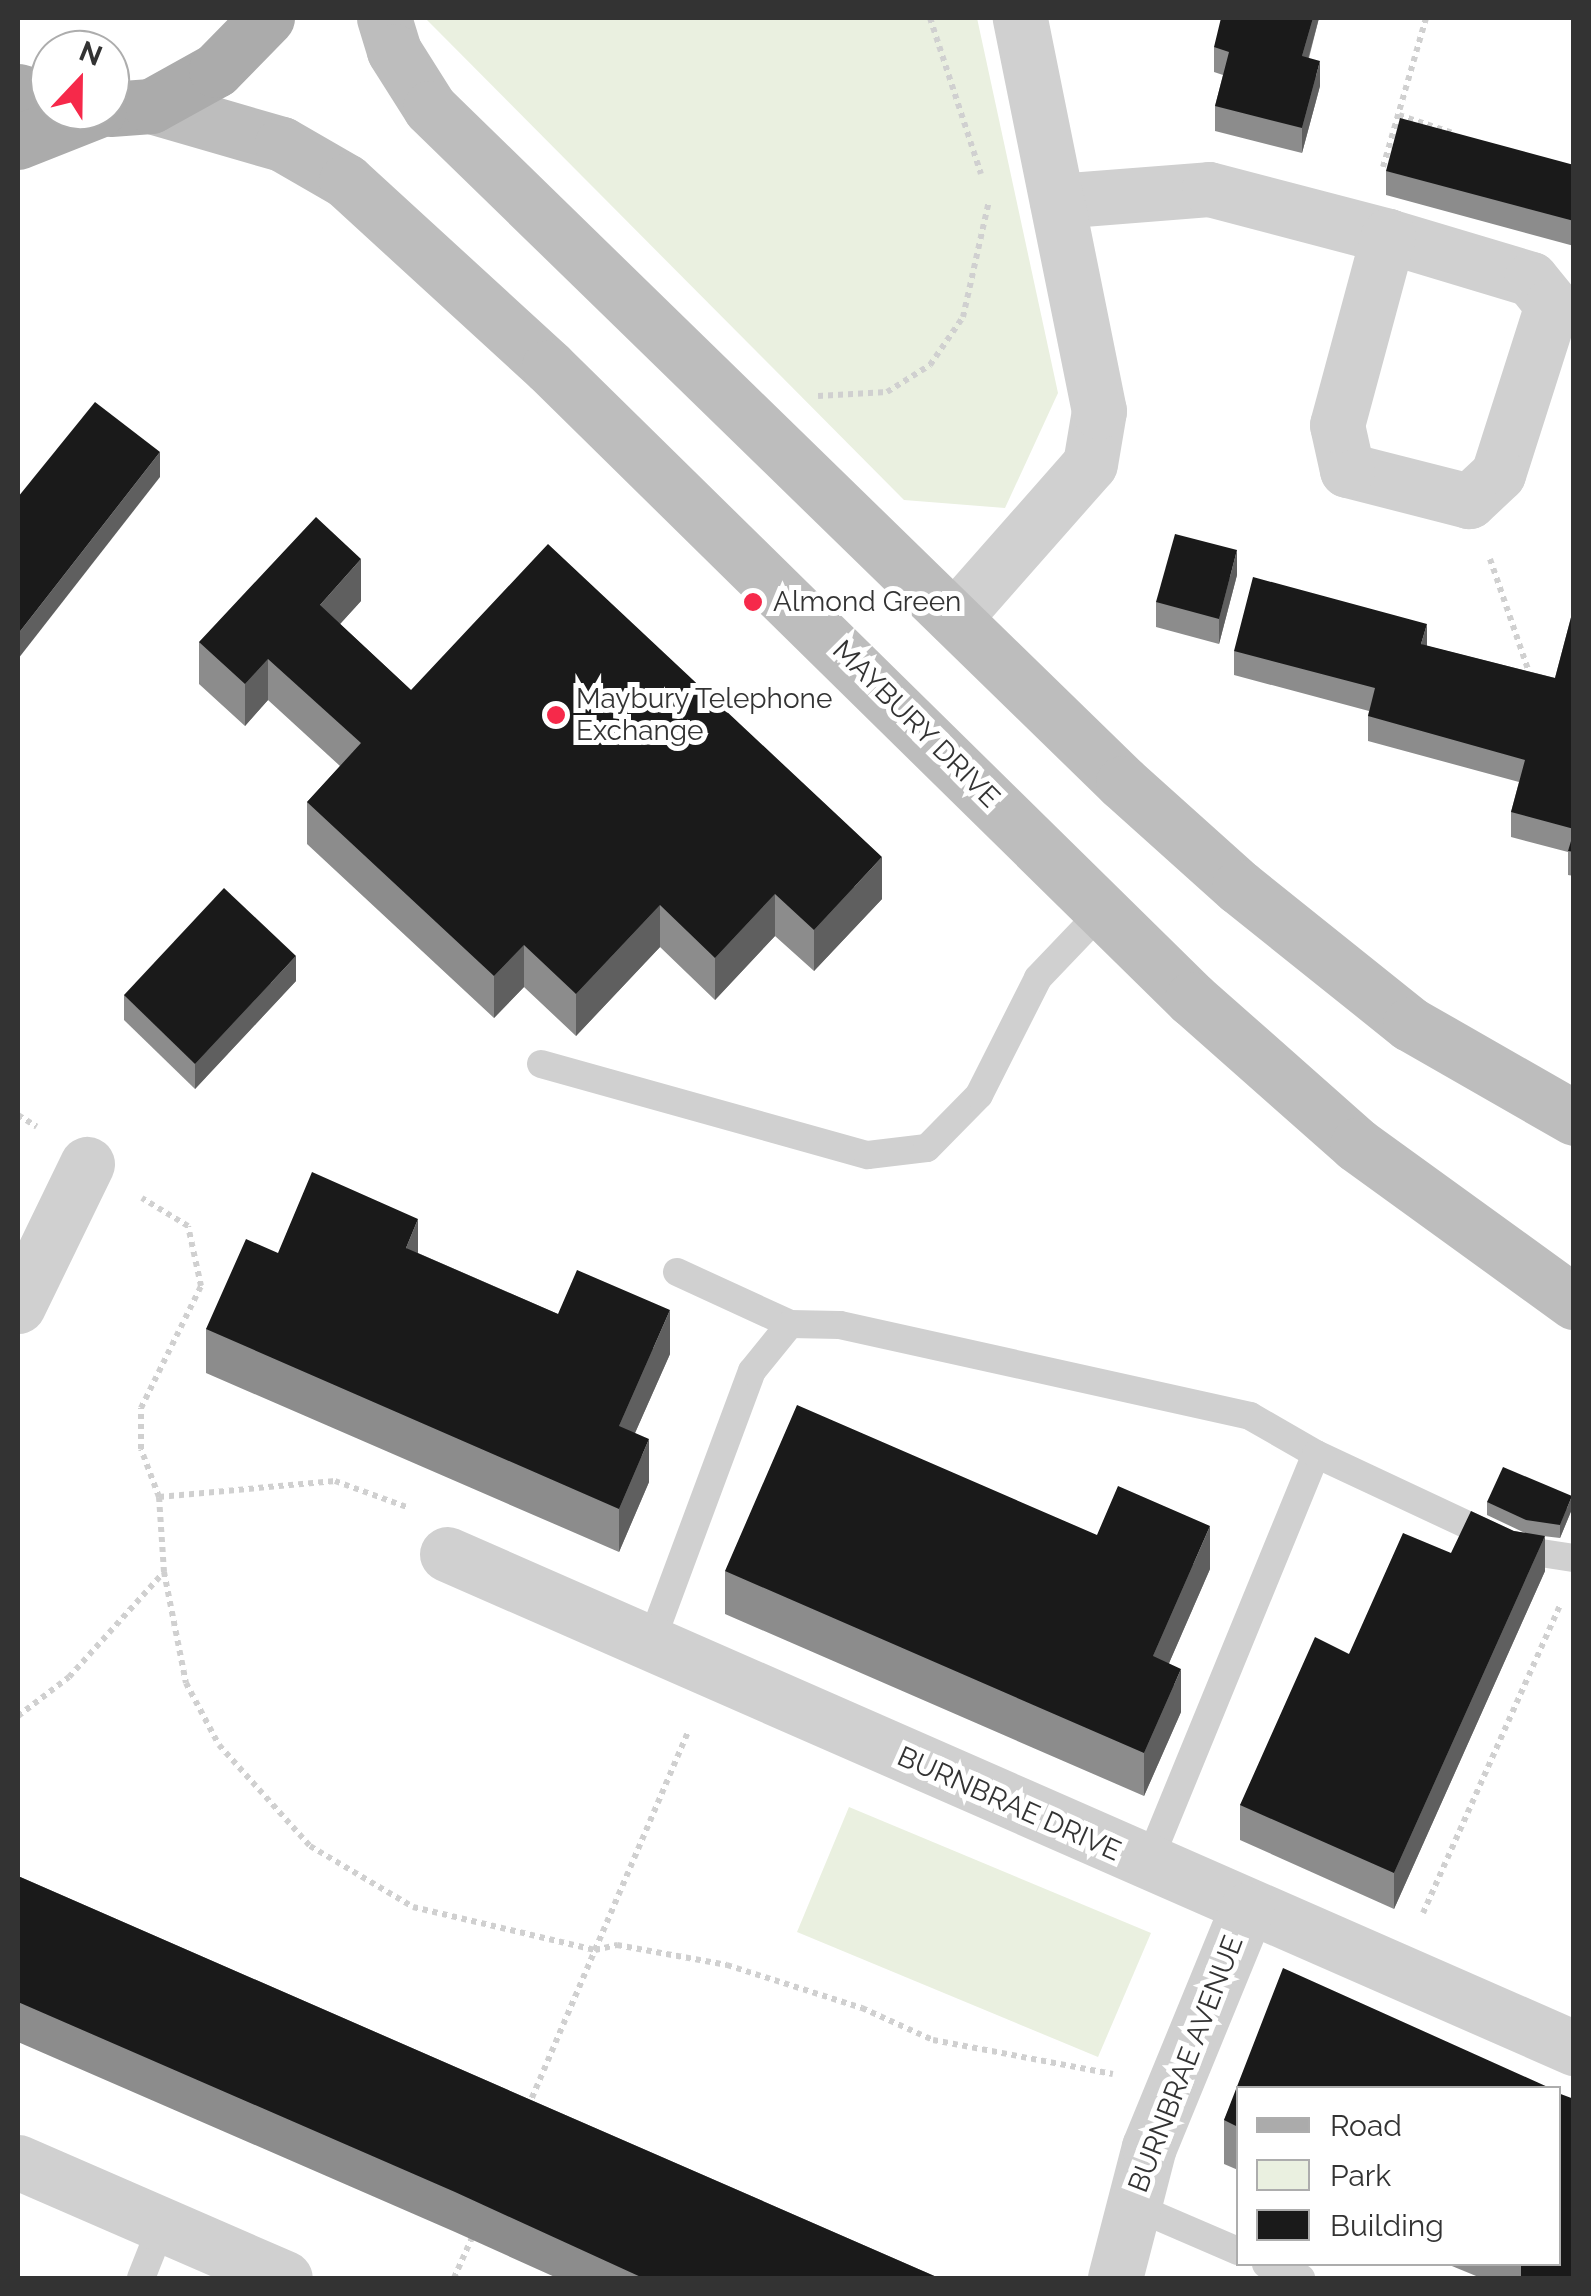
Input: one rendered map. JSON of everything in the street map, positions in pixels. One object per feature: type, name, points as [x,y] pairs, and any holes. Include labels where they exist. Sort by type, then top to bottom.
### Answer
[{"type":"main road","points":[[130,104],[216,70],[267,18]]},
{"type":"main road","points":[[18,142],[44,130]]},
{"type":"street","points":[[384,18],[394,51],[430,108],[954,618],[1270,912],[1410,1024],[1574,1118]]},
{"type":"street","points":[[954,618],[1090,464],[1100,411],[1020,18]]},
{"type":"street","name":"MAYBURY DRIVE","points":[[130,110],[282,144],[346,181],[456,278],[1103,910],[1358,1146],[1574,1302]]},
{"type":"street","points":[[1057,201],[1210,190],[1376,233],[1531,279],[1552,305],[1498,474],[1469,500],[1348,470],[1338,425],[1376,233]]},
{"type":"street","points":[[18,1306],[87,1164]]},
{"type":"street","name":"BURNBRAE DRIVE","points":[[447,1554],[1246,1910],[1574,2048]]},
{"type":"street","name":"BURNBRAE AVENUE","points":[[1116,2278],[1131,2205],[1173,2086],[1246,1910]]},
{"type":"street","points":[[18,2162],[285,2278]]},
{"type":"lane","points":[[541,1064],[868,1155],[928,1148],[979,1095],[1038,978],[1103,910]]},
{"type":"lane","points":[[677,1272],[790,1324],[840,1325],[1250,1416],[1316,1454],[1521,1550],[1574,1558]]},
{"type":"lane","points":[[650,1644],[752,1370],[790,1324]]},
{"type":"lane","points":[[1147,1866],[1316,1454]]},
{"type":"lane","points":[[1131,2205],[1236,2251]]},
{"type":"lane","points":[[141,2278],[162,2225]]},
{"type":"lane","points":[[1271,2266],[1301,2278]]},
{"type":"path","points":[[757,426],[790,398],[887,392],[930,365],[964,316],[990,198],[930,18]]},
{"type":"path","points":[[1376,233],[1398,115],[1426,18]]},
{"type":"path","points":[[1398,115],[1468,138]]},
{"type":"path","points":[[1469,500],[1533,684]]},
{"type":"path","points":[[188,1226],[201,1286],[141,1408],[142,1449],[159,1497],[164,1572],[186,1682],[219,1745],[310,1846],[413,1907],[595,1950],[617,1945],[728,1964],[862,2008],[933,2040],[1173,2086]]},
{"type":"path","points":[[159,1497],[336,1481],[425,1513],[447,1554]]},
{"type":"path","points":[[18,1716],[69,1677],[164,1572]]},
{"type":"path","points":[[1396,1974],[1566,1594]]},
{"type":"path","points":[[525,2114],[713,1674]]},
{"type":"path","points":[[454,2278],[478,2224]]},
{"type":"green space","points":[[425,18],[977,18],[1058,393],[1005,508],[904,500]]},
{"type":"green space","points":[[849,1807],[1151,1933],[1098,2057],[797,1932]]},
{"type":"building","points":[[1221,18],[1313,18],[1302,56],[1320,61],[1302,128],[1215,106],[1229,52],[1214,47]]},
{"type":"building","points":[[1400,118],[1574,165],[1574,221],[1386,171]]},
{"type":"building","points":[[95,402],[160,452],[18,634],[18,497]]},
{"type":"building","name":"Maybury Telephone Exchange","points":[[316,517],[361,559],[320,605],[411,690],[548,544],[882,857],[814,930],[775,894],[715,958],[660,905],[576,994],[524,945],[494,976],[307,802],[361,743],[268,659],[245,684],[199,642]]},
{"type":"building","points":[[1175,534],[1237,550],[1219,619],[1156,602]]},
{"type":"building","points":[[1253,577],[1427,624],[1421,644],[1555,678],[1574,606],[1574,829],[1511,812],[1525,760],[1368,716],[1375,688],[1234,651]]},
{"type":"building","points":[[1574,831],[1574,852],[1568,851]]},
{"type":"building","points":[[224,888],[296,956],[195,1064],[124,995]]},
{"type":"building","points":[[312,1172],[418,1219],[406,1248],[558,1314],[577,1270],[670,1310],[619,1426],[649,1439],[619,1509],[206,1329],[246,1239],[278,1253]]},
{"type":"building","points":[[797,1405],[1097,1535],[1118,1486],[1210,1526],[1153,1656],[1181,1669],[1144,1753],[725,1571]]},
{"type":"building","points":[[1503,1467],[1572,1496],[1560,1525],[1526,1520],[1487,1502]]},
{"type":"building","points":[[1471,1511],[1514,1531],[1545,1536],[1394,1873],[1240,1805],[1315,1637],[1349,1654],[1403,1533],[1451,1553]]},
{"type":"building","points":[[18,1876],[939,2278],[643,2278],[18,2002]]},
{"type":"building","points":[[1283,1968],[1546,2086],[1237,2086]]},
{"type":"building","points":[[1236,2089],[1236,2126],[1224,2120]]},
{"type":"building","points":[[1561,2094],[1574,2099],[1574,2278],[1521,2278],[1521,2266],[1561,2266]]},
{"type":"place","name":"Almond Green","points":[[753,602]]},
{"type":"place","name":"Maybury Telephone Exchange","points":[[556,715]]}]
